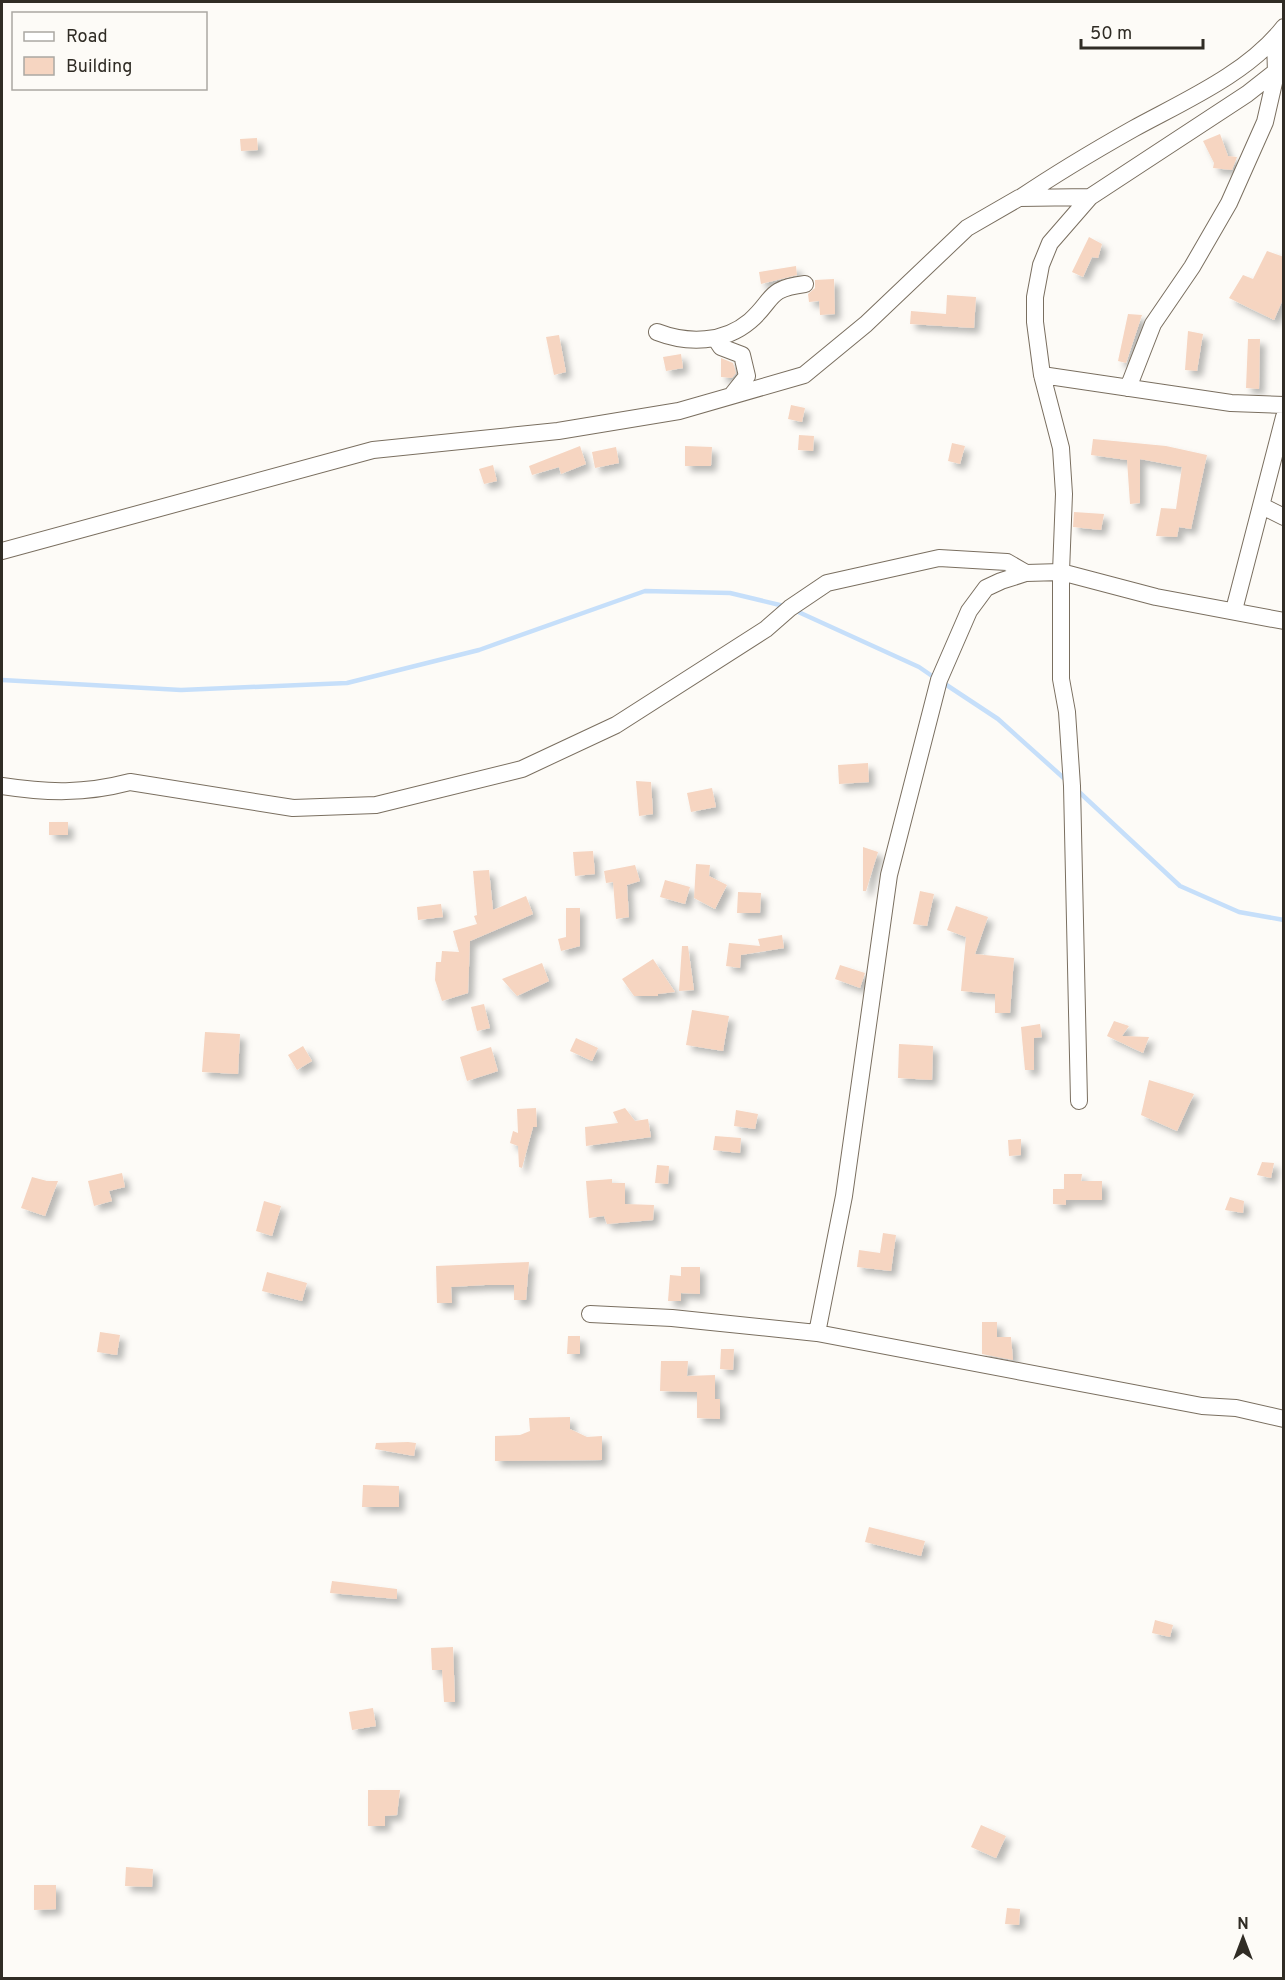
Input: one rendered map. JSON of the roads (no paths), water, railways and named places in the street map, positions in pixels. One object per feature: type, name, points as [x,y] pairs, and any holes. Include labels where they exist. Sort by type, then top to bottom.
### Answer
[{"type":"street","points":[[1128,388],[1153,324],[1192,267],[1229,203],[1265,122],[1280,69],[1279,32]]},
{"type":"street","points":[[2,551],[373,450],[569,429],[679,411],[804,375],[866,324],[967,228],[1076,161],[1236,71],[1279,32]]},
{"type":"street","points":[[1079,1101],[1072,786],[1067,712],[1061,679],[1064,494],[1061,448],[1042,375],[1035,322],[1035,297],[1041,265],[1050,243],[1090,197],[1280,69]]},
{"type":"street","points":[[1019,198],[1090,197]]},
{"type":"street","points":[[657,332],[695,341],[715,339],[749,322],[775,291],[784,287],[805,284]]},
{"type":"street","points":[[715,339],[721,347],[742,355],[746,363],[747,376],[731,396]]},
{"type":"street","points":[[1042,375],[1231,403],[1284,405]]},
{"type":"street","points":[[1234,610],[1284,417]]},
{"type":"street","points":[[1262,506],[1284,517]]},
{"type":"street","points":[[2,786],[48,793],[105,789],[130,782],[294,808],[375,805],[522,769],[616,725],[766,629],[790,608],[827,583],[939,558],[1007,562],[1026,573]]},
{"type":"street","points":[[818,1333],[844,1196],[889,875],[939,680],[969,611],[986,588],[1026,573],[1061,572],[1156,597],[1282,620]]},
{"type":"street","points":[[590,1314],[672,1318],[818,1333],[1202,1406],[1236,1408],[1284,1419]]},
{"type":"waterway","points":[[2,680],[181,690],[347,683],[479,650],[645,591],[730,593],[784,606]]},
{"type":"waterway","points":[[794,610],[919,667],[935,678]]},
{"type":"waterway","points":[[942,682],[998,719],[1067,781]]},
{"type":"waterway","points":[[1078,791],[1180,886],[1239,912],[1284,920]]}]
